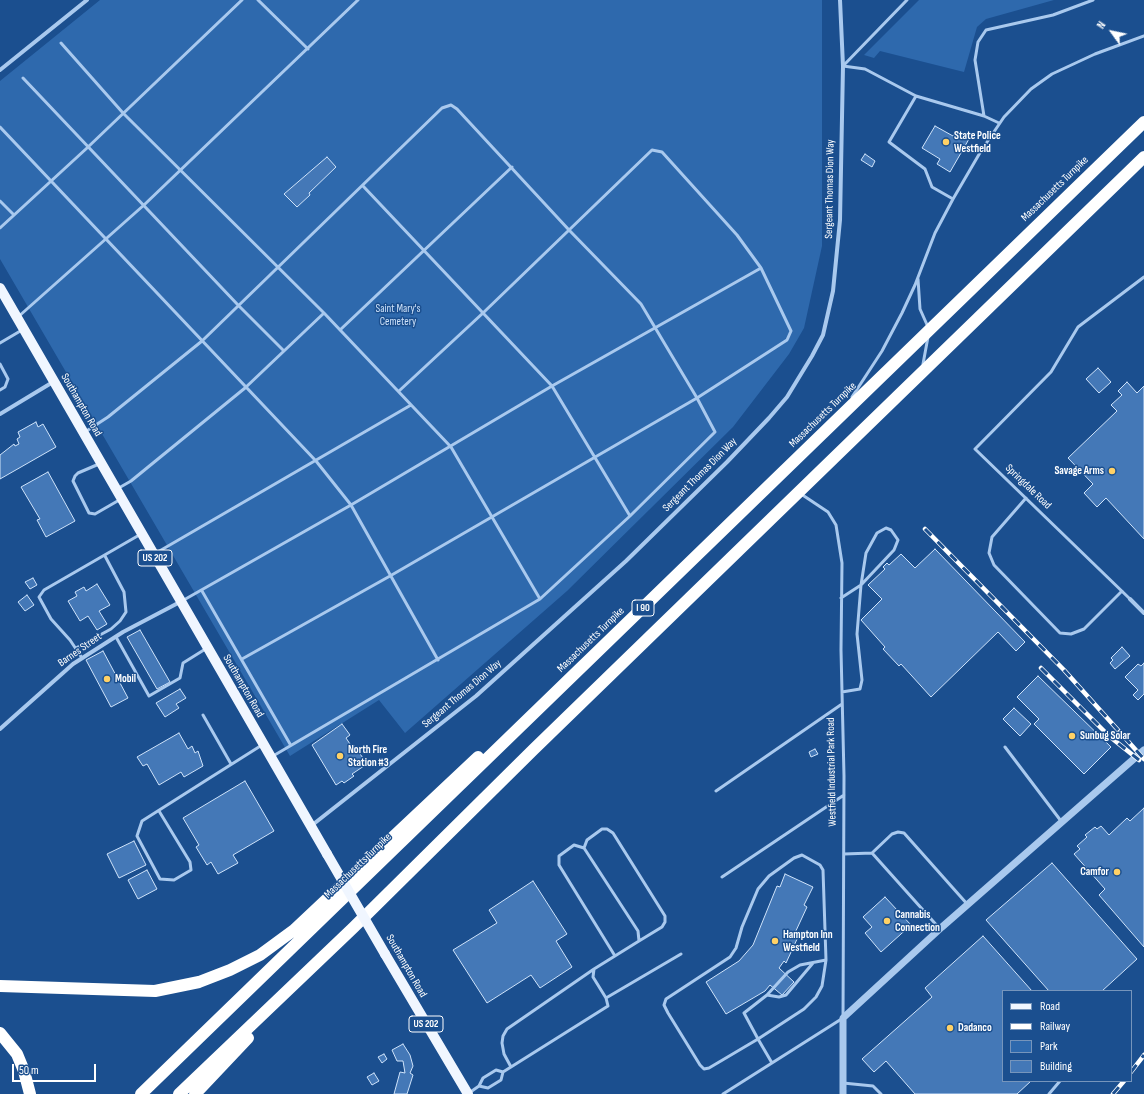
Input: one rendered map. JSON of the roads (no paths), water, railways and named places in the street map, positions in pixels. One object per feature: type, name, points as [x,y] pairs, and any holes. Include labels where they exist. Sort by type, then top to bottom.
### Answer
[{"type":"highway","name":"Massachusetts Turnpike","points":[[141,1094],[1144,122]]},
{"type":"highway","name":"I 90","points":[[179,1094],[353,928],[798,492],[1144,157]]},
{"type":"highway","points":[[0,986],[155,991],[199,982],[230,970],[260,955],[294,930],[462,771],[546,702]]},
{"type":"highway","points":[[195,1094],[331,954],[353,928]]},
{"type":"highway","points":[[0,1033],[19,1058],[30,1094]]},
{"type":"main road","name":"Southampton Road","points":[[0,288],[180,602],[468,1094]]},
{"type":"street","points":[[0,70],[87,0]]},
{"type":"street","name":"Sergeant Thomas Dion Way","points":[[311,826],[476,696],[626,561],[727,462],[769,418],[786,397],[812,356],[822,335],[833,292],[840,220],[843,66],[840,0]]},
{"type":"street","points":[[0,414],[54,382]]},
{"type":"street","name":"Springdale Road","points":[[1130,599],[1144,613]]},
{"type":"street","name":"Barnes Street","points":[[0,729],[45,688],[82,658],[116,636],[180,602]]},
{"type":"street","points":[[843,1018],[940,929],[1144,750]]},
{"type":"street","name":"Westfield Industrial Park Road","points":[[843,1018],[843,1094]]},
{"type":"lane","points":[[0,228],[52,181],[242,0]]},
{"type":"lane","points":[[258,0],[308,49]]},
{"type":"lane","points":[[17,318],[106,240],[182,170],[358,0]]},
{"type":"lane","points":[[843,66],[908,0]]},
{"type":"lane","points":[[984,116],[975,60],[978,42],[986,30],[1053,15],[1093,0]]},
{"type":"lane","points":[[840,416],[882,351],[918,277],[935,233],[953,199],[999,123],[1027,93],[1052,74],[1095,54],[1144,36]]},
{"type":"lane","points":[[61,43],[123,113],[182,170],[324,313],[451,447],[540,599]]},
{"type":"lane","points":[[843,66],[865,69],[916,96],[984,116],[999,123]]},
{"type":"lane","points":[[23,78],[87,148],[144,205],[238,305],[283,350]]},
{"type":"lane","points":[[916,96],[889,142],[925,169],[932,187],[953,199]]},
{"type":"lane","points":[[83,433],[108,417],[202,341],[238,305],[279,268],[442,108],[451,105],[457,109],[569,230],[641,304],[656,327],[715,432],[630,516],[540,599],[438,660],[290,744],[271,757]]},
{"type":"lane","points":[[0,127],[245,388],[316,461],[351,505],[438,660]]},
{"type":"lane","points":[[242,659],[390,576],[697,398],[787,340],[791,331],[762,268],[737,235],[662,152],[652,150],[483,313],[399,391]]},
{"type":"lane","points":[[340,330],[512,167]]},
{"type":"lane","points":[[363,186],[552,386],[630,516]]},
{"type":"lane","points":[[0,201],[14,215]]},
{"type":"lane","points":[[180,602],[202,591],[451,447],[552,386],[762,268]]},
{"type":"lane","points":[[918,277],[920,309],[929,329],[922,372]]},
{"type":"lane","name":"Springdale Road","points":[[1130,599],[975,449],[1051,372],[1078,327],[1144,277]]},
{"type":"lane","points":[[100,463],[74,476],[73,481],[89,513],[95,514],[131,481],[245,388],[283,350],[324,313]]},
{"type":"lane","points":[[0,343],[24,329]]},
{"type":"lane","points":[[0,364],[8,379],[5,387],[0,390]]},
{"type":"lane","points":[[153,555],[411,405]]},
{"type":"lane","name":"Westfield Industrial Park Road","points":[[798,492],[828,512],[836,525],[842,563],[841,598],[844,795],[843,1018]]},
{"type":"lane","points":[[1026,498],[992,537],[989,553],[994,565],[1060,633],[1071,634],[1084,629],[1122,591]]},
{"type":"lane","points":[[841,598],[861,585],[894,550],[898,540],[891,530],[886,528],[877,533],[866,553],[861,585],[858,634],[862,680],[860,689],[842,692]]},
{"type":"lane","points":[[82,658],[76,648],[51,619],[39,597],[44,590],[141,534]]},
{"type":"lane","points":[[76,648],[111,629],[120,621],[126,612],[124,592],[105,556]]},
{"type":"lane","points":[[202,591],[290,744]]},
{"type":"lane","points":[[116,636],[149,696],[180,678],[184,663],[207,648]]},
{"type":"lane","points":[[716,791],[842,704]]},
{"type":"lane","points":[[203,715],[231,764]]},
{"type":"lane","points":[[159,811],[190,862],[191,870],[174,880],[160,880],[137,836],[142,822],[231,764],[263,744]]},
{"type":"lane","points":[[1005,747],[1062,823]]},
{"type":"lane","points":[[722,877],[844,795]]},
{"type":"lane","points":[[511,1067],[504,1054],[502,1043],[503,1036],[507,1029],[594,969],[662,927],[665,922],[665,916],[614,833],[608,829],[602,829],[587,840],[584,848]]},
{"type":"lane","points":[[844,854],[872,853],[892,834],[898,832],[904,833],[968,905]]},
{"type":"lane","points":[[615,956],[559,865],[559,856],[574,846],[584,848],[638,931],[639,941]]},
{"type":"lane","points":[[872,853],[940,929]]},
{"type":"lane","points":[[802,855],[820,865],[823,870],[826,960],[822,986],[816,997],[804,1009],[758,1039],[709,1068],[704,1068],[700,1065],[664,1005],[666,999],[730,957],[740,938],[742,927],[758,889],[769,876],[794,858],[802,855]]},
{"type":"lane","points":[[606,998],[681,954]]},
{"type":"lane","points":[[772,1063],[744,1013],[767,995],[788,972],[800,965],[826,960]]},
{"type":"lane","points":[[767,995],[779,997],[786,995],[813,962]]},
{"type":"lane","points":[[479,1086],[488,1088],[501,1080],[503,1072],[608,1006],[606,998],[592,977],[594,969]]},
{"type":"lane","points":[[723,1094],[843,1018]]},
{"type":"lane","points":[[468,1094],[479,1086],[483,1078],[496,1070],[503,1072]]},
{"type":"lane","points":[[1049,1094],[1059,1082]]},
{"type":"lane","points":[[843,1083],[873,1086],[880,1094]]},
{"type":"railway","points":[[925,529],[1064,670],[1144,759]]},
{"type":"railway","points":[[1041,668],[1109,736],[1139,760]]},
{"type":"railway","points":[[1132,1071],[1144,1055]]},
{"type":"railway","points":[[1113,1094],[1123,1082]]},
{"type":"place","name":"State Police Westfield","points":[[946,142]]},
{"type":"place","name":"Savage Arms","points":[[1112,471]]},
{"type":"place","name":"Mobil","points":[[107,679]]},
{"type":"place","name":"Sunbug Solar","points":[[1072,736]]},
{"type":"place","name":"North Fire Station #3","points":[[340,756]]},
{"type":"place","name":"Camfor","points":[[1117,872]]},
{"type":"place","name":"Cannabis Connection","points":[[887,921]]},
{"type":"place","name":"Hampton Inn Westfield","points":[[775,941]]},
{"type":"place","name":"Dadanco","points":[[950,1028]]},
{"type":"park label","name":"Saint Mary's Cemetery","points":[[398,315]]}]
